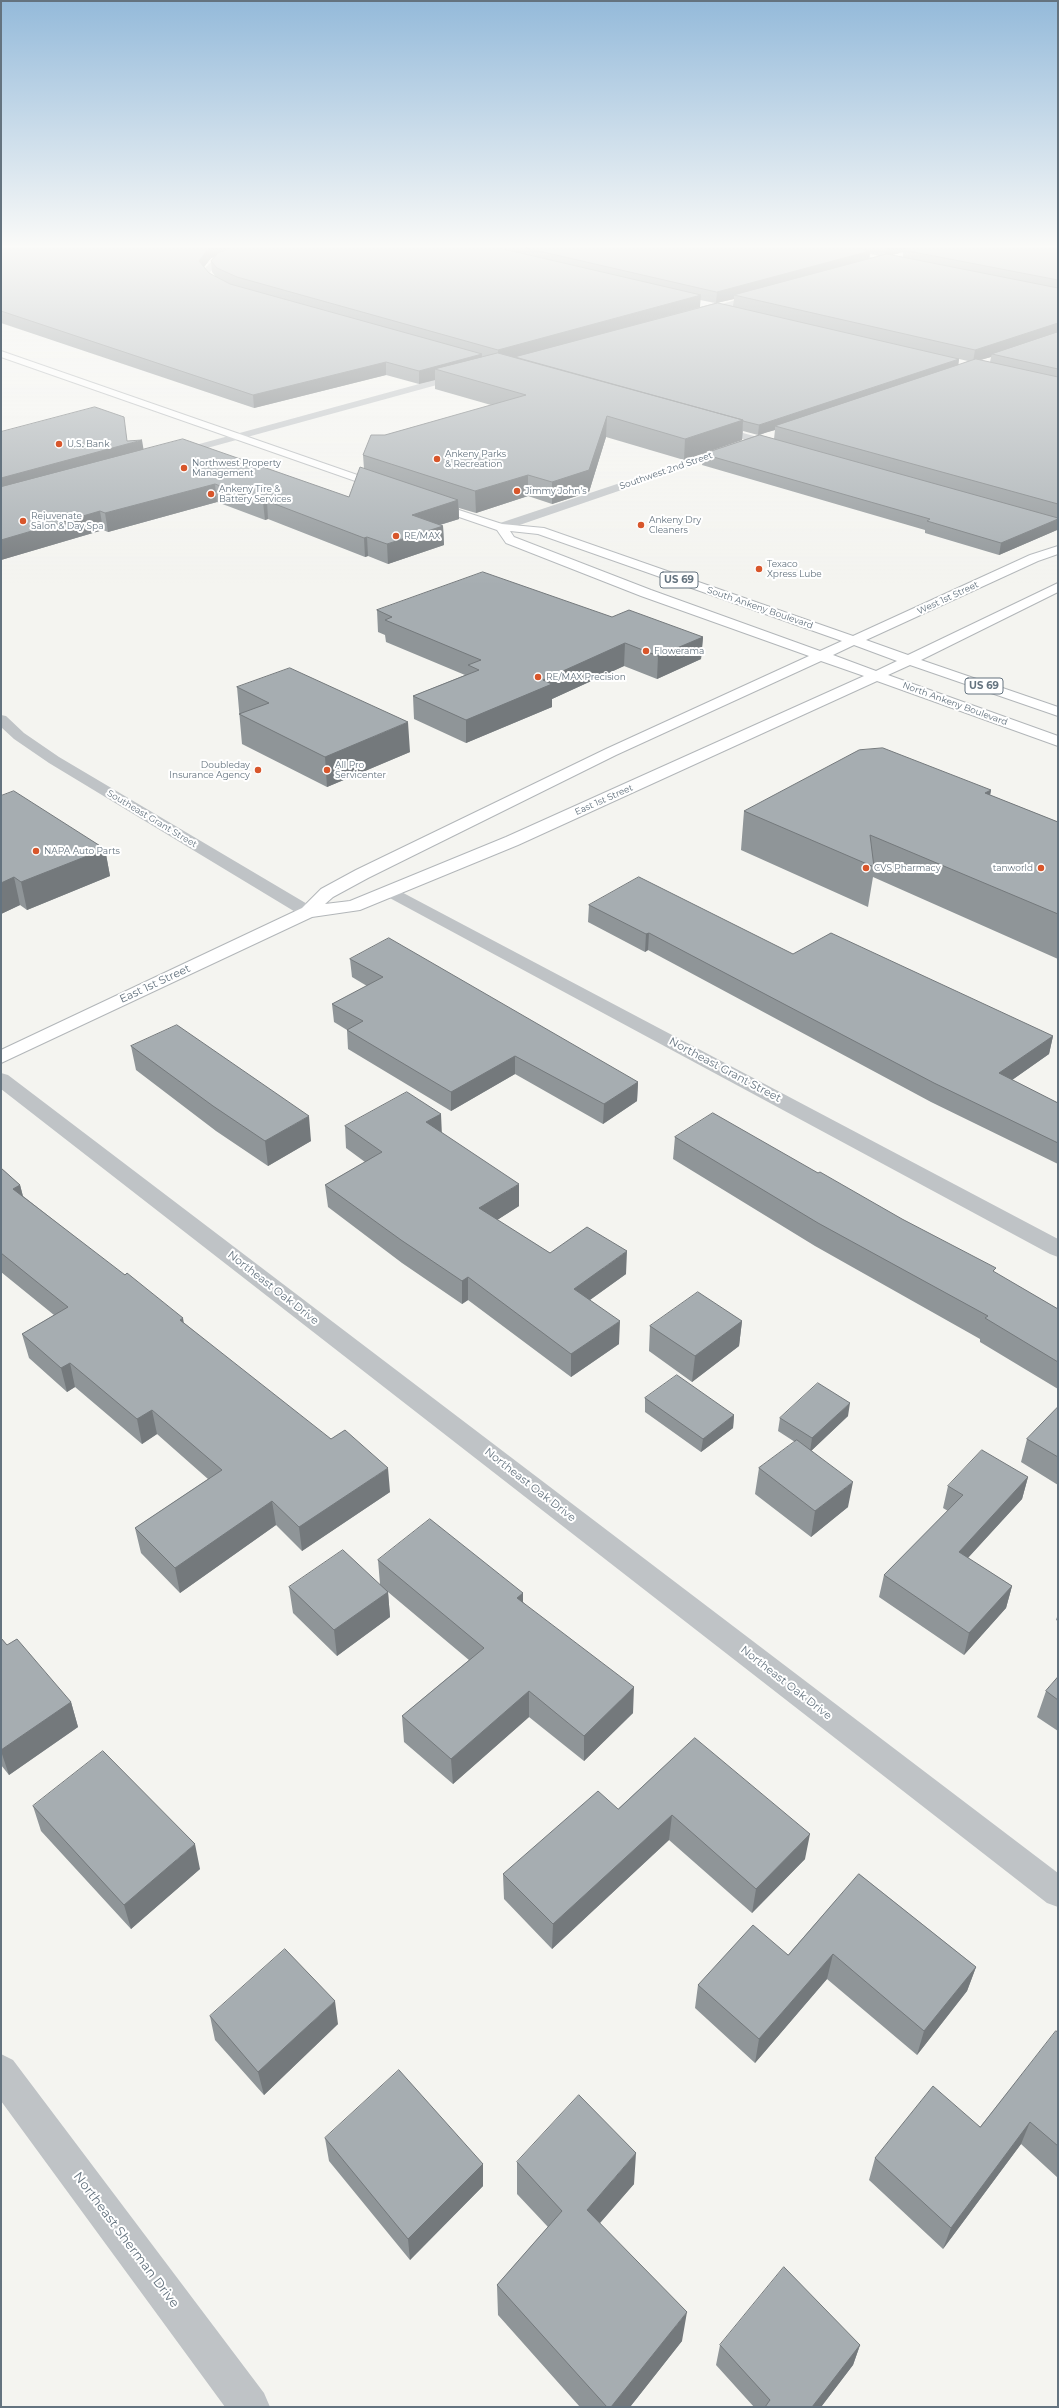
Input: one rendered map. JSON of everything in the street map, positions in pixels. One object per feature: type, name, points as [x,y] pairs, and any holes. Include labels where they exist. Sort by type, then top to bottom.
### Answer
[{"type":"main road","points":[[19,360],[234,437],[393,491]]},
{"type":"main road","name":"South Ankeny Boulevard","points":[[420,500],[501,527],[540,531],[909,660]]},
{"type":"main road","name":"South Ankeny Boulevard","points":[[501,527],[510,540],[638,590],[853,667]]},
{"type":"main road","name":"West 1st Street","points":[[839,649],[1034,558],[1058,550]]},
{"type":"main road","points":[[909,660],[1058,588]]},
{"type":"main road","name":"East 1st Street","points":[[308,912],[327,893],[362,874],[611,752],[839,649]]},
{"type":"main road","name":"East 1st Street","points":[[1,1057],[308,912],[354,906],[392,892],[590,807],[909,660]]},
{"type":"main road","name":"US 69","points":[[909,660],[1058,712]]},
{"type":"main road","name":"North Ankeny Boulevard","points":[[853,667],[1058,742]]},
{"type":"street","points":[[163,457],[475,372]]},
{"type":"street","points":[[701,424],[788,449]]},
{"type":"street","name":"Southwest 2nd Street","points":[[501,527],[777,434]]},
{"type":"street","name":"Southeast Grant Street","points":[[1,719],[19,736],[54,760],[308,912]]},
{"type":"street","name":"Northeast Grant Street","points":[[392,892],[1058,1249]]},
{"type":"street","name":"Northeast Oak Drive","points":[[1,1079],[1058,1892]]},
{"type":"street","name":"Northeast Sherman Drive","points":[[1,2072],[250,2407]]},
{"type":"building","points":[[149,360],[458,360],[419,371],[386,362],[253,395]]},
{"type":"building","points":[[469,360],[525,360],[743,420],[685,439],[607,416],[589,470],[552,482],[528,475],[475,491],[363,455],[371,435],[385,435],[526,395],[435,369]]},
{"type":"building","points":[[527,360],[955,360],[759,425]]},
{"type":"building","points":[[972,360],[982,360],[1058,377],[1058,504],[775,426]]},
{"type":"building","points":[[1020,360],[1058,360],[1058,369]]},
{"type":"building","points":[[95,407],[124,417],[127,441],[142,440],[1,478],[1,432]]},
{"type":"building","points":[[760,435],[1058,519],[1001,543],[927,521],[930,519],[703,454]]},
{"type":"building","points":[[183,439],[349,497],[360,467],[458,500],[412,515],[443,526],[387,544],[367,537],[364,538],[267,501],[263,502],[215,484],[105,513],[100,511],[1,540],[1,487]]},
{"type":"building","points":[[483,572],[612,617],[629,610],[703,637],[658,656],[625,643],[543,680],[552,684],[466,720],[413,696],[479,670],[468,665],[481,660],[385,620],[392,617],[377,610]]},
{"type":"building","points":[[290,668],[408,722],[325,757],[239,714],[269,703],[237,687]]},
{"type":"building","points":[[883,748],[991,790],[985,793],[1058,822],[1058,914],[870,835],[874,867],[744,811],[859,750]]},
{"type":"building","points":[[14,791],[105,849],[21,882],[14,877],[1,883],[1,796]]},
{"type":"building","points":[[639,877],[793,954],[831,933],[1053,1036],[999,1073],[1058,1103],[1058,1143],[934,1083],[649,933],[646,934],[589,905]]},
{"type":"building","points":[[389,938],[638,1082],[604,1104],[515,1056],[451,1092],[347,1030],[363,1021],[332,1004],[383,977],[350,959]]},
{"type":"building","points":[[177,1025],[309,1116],[265,1141],[213,1106],[131,1046]]},
{"type":"building","points":[[407,1092],[441,1114],[426,1122],[519,1184],[479,1208],[550,1253],[587,1227],[627,1251],[574,1289],[620,1321],[571,1354],[468,1277],[462,1281],[401,1240],[325,1185],[382,1152],[345,1126]]},
{"type":"building","points":[[713,1113],[818,1173],[820,1172],[902,1219],[996,1268],[993,1271],[1058,1309],[1058,1362],[985,1318],[988,1316],[818,1223],[675,1137]]},
{"type":"building","points":[[1,1168],[20,1185],[13,1189],[125,1275],[127,1273],[183,1318],[180,1320],[331,1439],[345,1430],[388,1468],[299,1527],[272,1501],[175,1568],[135,1528],[222,1470],[152,1410],[137,1419],[70,1363],[61,1368],[22,1334],[68,1307],[1,1253]]},
{"type":"building","points":[[698,1292],[742,1321],[695,1356],[650,1326]]},
{"type":"building","points":[[677,1375],[734,1415],[703,1439],[645,1398]]},
{"type":"building","points":[[818,1383],[850,1403],[812,1438],[780,1418]]},
{"type":"building","points":[[1058,1407],[1058,1457],[1027,1439]]},
{"type":"building","points":[[797,1440],[853,1482],[815,1511],[759,1468]]},
{"type":"building","points":[[982,1450],[1028,1477],[959,1552],[1012,1586],[969,1633],[884,1575],[963,1495],[948,1486]]},
{"type":"building","points":[[430,1519],[523,1593],[517,1598],[634,1687],[584,1736],[529,1691],[451,1759],[402,1716],[484,1648],[378,1560]]},
{"type":"building","points":[[343,1550],[388,1592],[334,1630],[289,1587]]},
{"type":"building","points":[[1,1638],[7,1645],[17,1639],[71,1702],[1,1750]]},
{"type":"building","points":[[1058,1677],[1058,1700],[1046,1691]]},
{"type":"building","points":[[695,1738],[810,1834],[756,1889],[672,1815],[553,1924],[503,1874],[598,1791],[618,1809]]},
{"type":"building","points":[[103,1751],[195,1844],[124,1905],[33,1806]]},
{"type":"building","points":[[859,1874],[976,1967],[924,2031],[833,1954],[759,2039],[698,1985],[753,1925],[788,1955]]},
{"type":"building","points":[[285,1949],[335,2001],[258,2072],[210,2016]]},
{"type":"building","points":[[1056,2031],[1058,2032],[1058,2146],[1030,2122],[951,2228],[875,2158],[933,2086],[980,2127]]},
{"type":"building","points":[[399,2070],[483,2164],[408,2239],[325,2138]]},
{"type":"building","points":[[579,2095],[636,2153],[587,2210],[687,2312],[611,2407],[607,2407],[497,2285],[562,2211],[517,2162]]},
{"type":"building","points":[[784,2267],[860,2345],[812,2407],[765,2407],[770,2400],[720,2345]]},
{"type":"place","name":"U.S. Bank","points":[[59,444]]},
{"type":"place","name":"Ankeny Parks & Recreation","points":[[437,459]]},
{"type":"place","name":"Northwest Property Management","points":[[184,468]]},
{"type":"place","name":"Jimmy John's","points":[[517,491]]},
{"type":"place","name":"Ankeny Tire & Battery Services","points":[[211,494]]},
{"type":"place","name":"Rejuvenate Salon & Day Spa","points":[[23,521]]},
{"type":"place","name":"Ankeny Dry Cleaners","points":[[641,525]]},
{"type":"place","name":"RE/MAX","points":[[396,536]]},
{"type":"place","name":"Texaco Xpress Lube","points":[[759,569]]},
{"type":"place","name":"Flowerama","points":[[646,651]]},
{"type":"place","name":"RE/MAX Precision","points":[[538,677]]},
{"type":"place","name":"Doubleday Insurance Agency","points":[[258,770]]},
{"type":"place","name":"All Pro Servicenter","points":[[327,770]]},
{"type":"place","name":"NAPA Auto Parts","points":[[36,851]]},
{"type":"place","name":"CVS Pharmacy","points":[[866,868]]},
{"type":"place","name":"tanworld","points":[[1041,868]]}]
